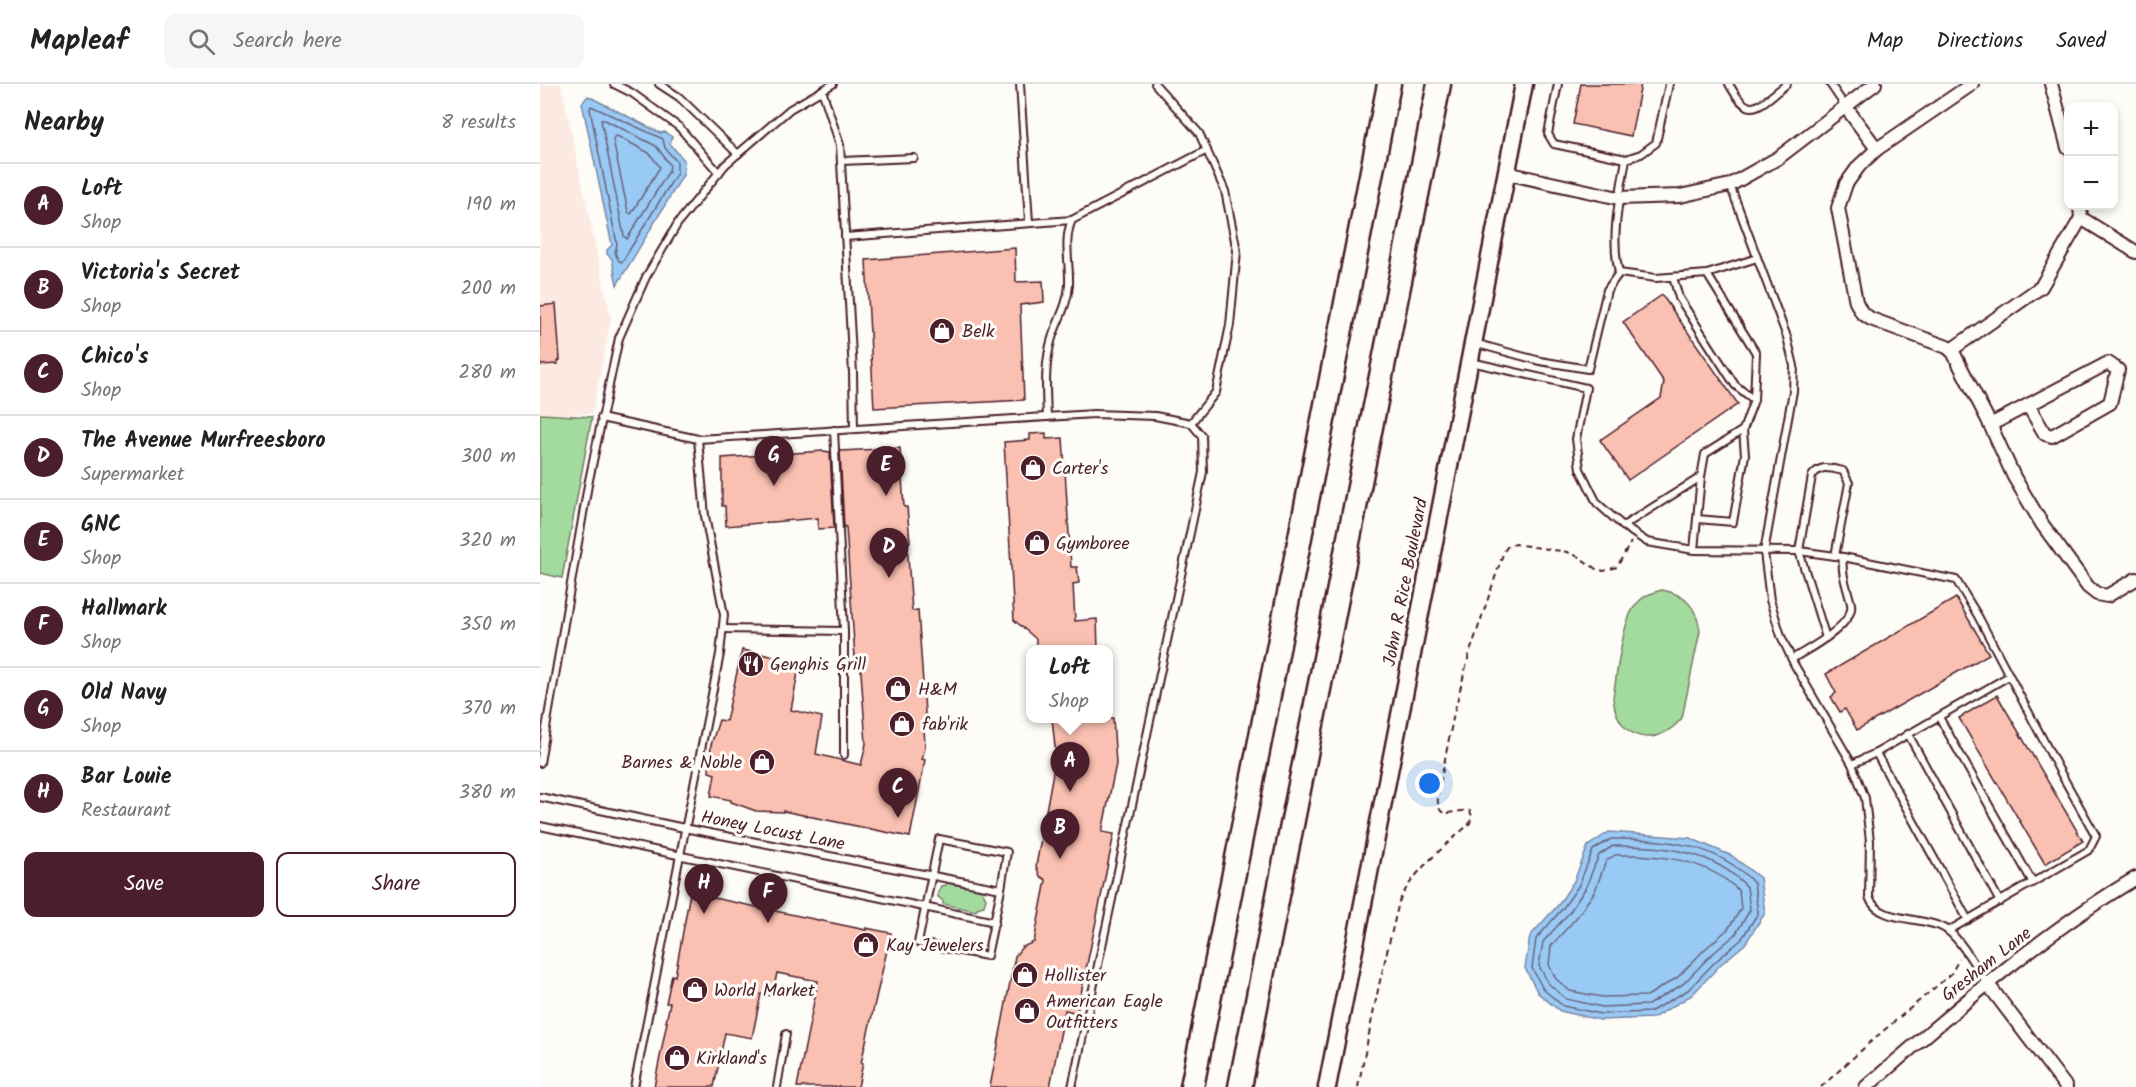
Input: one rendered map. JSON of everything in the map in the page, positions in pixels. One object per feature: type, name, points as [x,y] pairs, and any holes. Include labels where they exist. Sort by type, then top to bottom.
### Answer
[{"type":"highway","points":[[1192,1087],[1389,84]]},
{"type":"highway","points":[[1240,1087],[1439,84]]},
{"type":"street","name":"John R Rice Boulevard","points":[[1327,1087],[1524,84]]},
{"type":"street","points":[[1506,173],[1619,198],[1680,196],[1730,185],[1778,158],[1875,84]]},
{"type":"street","points":[[1972,84],[1877,149],[1859,166],[1846,184],[1838,208],[1856,302],[1862,313],[1871,319],[1947,346],[1951,350],[2014,477],[2042,524],[2088,587],[2097,594],[2107,596],[2136,579]]},
{"type":"street","points":[[2051,84],[2064,133]]},
{"type":"street","points":[[1845,106],[1877,149]]},
{"type":"street","points":[[1951,350],[2041,288],[2080,212],[2136,252]]},
{"type":"street","points":[[1990,425],[2028,405],[2108,363],[2118,370],[2110,403],[2052,436],[2045,434],[2028,405]]},
{"type":"street","name":"Gresham Lane","points":[[1866,1087],[1987,983],[2098,901],[2136,878]]},
{"type":"street","points":[[1987,983],[2066,1087]]},
{"type":"lane","points":[[614,84],[632,93],[679,127],[719,173]]},
{"type":"lane","points":[[659,84],[679,97],[738,154]]},
{"type":"lane","points":[[540,763],[601,418],[617,343],[646,277],[678,223],[719,173],[790,109],[833,84]]},
{"type":"lane","points":[[1020,84],[1029,222]]},
{"type":"lane","points":[[1155,84],[1199,133],[1225,190],[1237,251],[1230,326],[1216,392],[1191,423]]},
{"type":"lane","points":[[1558,84],[1548,134],[1554,144],[1626,159],[1641,154],[1656,143],[1669,84]]},
{"type":"lane","points":[[1729,84],[1739,102],[1746,107],[1755,108],[1787,84]]},
{"type":"lane","points":[[1830,84],[1845,106]]},
{"type":"lane","points":[[822,90],[840,145],[854,429]]},
{"type":"lane","points":[[845,237],[1072,220],[1207,150]]},
{"type":"lane","points":[[841,161],[914,158]]},
{"type":"lane","points":[[1473,342],[1540,361],[1588,369],[1607,290],[1618,273],[1614,255],[1619,198],[1626,159]]},
{"type":"lane","points":[[1730,185],[1787,338],[1794,366],[1793,391],[1764,552],[1770,600],[1781,636],[1851,764],[1865,798],[1870,841],[1869,897],[1871,903],[1879,911],[1934,925],[1948,932],[1987,983]]},
{"type":"lane","points":[[1047,417],[1046,369],[1052,338],[1064,312],[1069,286],[1067,230],[1072,220]]},
{"type":"lane","points":[[1618,273],[1656,278],[1707,274],[1757,258]]},
{"type":"lane","points":[[1697,519],[1732,522],[1745,455],[1743,430],[1754,400],[1756,353],[1707,274]]},
{"type":"lane","points":[[1673,277],[1679,298],[1729,376],[1735,385],[1754,400]]},
{"type":"lane","points":[[1468,362],[1586,388],[1576,439],[1580,469],[1597,503],[1623,526],[1647,542],[1694,550],[1799,551],[1843,557],[1956,580],[1978,616],[2096,836],[2089,850],[1948,932]]},
{"type":"lane","points":[[601,418],[698,439],[1094,414],[1155,416],[1191,423],[1202,436],[1203,472],[1072,1087]]},
{"type":"lane","points":[[834,430],[844,631],[844,754]]},
{"type":"lane","points":[[1694,550],[1705,454],[1743,430]]},
{"type":"lane","points":[[634,1087],[720,654],[723,629],[724,615],[705,516],[698,439]]},
{"type":"lane","points":[[1826,638],[1799,551],[1812,476],[1820,468],[1826,466],[1843,471],[1849,483],[1835,556]]},
{"type":"lane","points":[[1623,526],[1701,477]]},
{"type":"lane","points":[[1792,659],[1826,638],[1850,614],[1851,607],[1841,569],[1843,557]]},
{"type":"lane","points":[[723,629],[844,631]]},
{"type":"lane","points":[[1851,764],[1876,753],[2010,676]]},
{"type":"lane","points":[[1939,717],[2033,883]]},
{"type":"lane","points":[[1908,734],[2000,902]]},
{"type":"lane","points":[[1876,753],[1968,920]]},
{"type":"lane","name":"Honey Locust Lane","points":[[540,797],[684,828],[1001,889]]},
{"type":"lane","points":[[540,826],[995,922]]},
{"type":"lane","points":[[939,839],[1007,852],[987,956],[918,943],[932,876],[939,839]]},
{"type":"lane","points":[[777,1087],[786,1034]]},
{"type":"path","points":[[1358,1087],[1399,902],[1405,890],[1428,861],[1470,823],[1472,816],[1470,811],[1464,810],[1451,814],[1440,810],[1438,795],[1468,655],[1504,551],[1508,546],[1515,544],[1558,551],[1579,557],[1596,569],[1604,571],[1617,567],[1631,542]]},
{"type":"path","points":[[1821,1087],[1951,974],[1959,959]]},
{"type":"shaded area","points":[[540,84],[561,84],[611,319],[592,414],[540,414]]},
{"type":"green space","points":[[540,414],[592,417],[562,578],[540,573]]},
{"type":"green space","points":[[1662,590],[1678,595],[1689,603],[1696,615],[1700,631],[1682,718],[1660,735],[1638,736],[1621,723],[1616,711],[1613,697],[1618,663],[1630,614],[1647,595]]},
{"type":"green space","points":[[947,882],[981,889],[986,898],[984,906],[977,908],[976,911],[943,904],[938,897],[938,892]]},
{"type":"water","points":[[588,96],[660,133],[665,132],[672,137],[670,144],[684,160],[683,175],[617,285],[612,259],[607,254],[607,250],[612,245],[582,103]]},
{"type":"water","points":[[1609,832],[1690,838],[1732,856],[1760,878],[1765,913],[1745,944],[1720,965],[1692,995],[1653,1018],[1600,1020],[1560,1011],[1538,993],[1525,968],[1530,936],[1559,904],[1574,881],[1588,846]]},
{"type":"building","points":[[1581,84],[1641,84],[1631,136],[1573,124]]},
{"type":"building","points":[[1015,248],[1016,282],[1043,281],[1044,302],[1020,305],[1024,400],[874,408],[866,260]]},
{"type":"building","points":[[1662,295],[1738,404],[1628,480],[1600,440],[1661,398],[1664,382],[1623,322]]},
{"type":"building","points":[[556,304],[560,360],[558,364],[540,365],[540,306]]},
{"type":"building","points":[[1046,433],[1046,439],[1063,438],[1071,567],[1077,567],[1079,583],[1073,584],[1075,621],[1097,619],[1098,645],[1036,645],[1036,639],[1014,620],[1004,442],[1030,440],[1030,434]]},
{"type":"building","points":[[900,448],[904,507],[907,507],[910,542],[907,543],[912,611],[918,610],[926,727],[924,727],[925,748],[922,759],[925,760],[910,837],[783,811],[756,811],[731,802],[731,800],[711,796],[715,774],[709,772],[711,745],[719,720],[726,721],[742,650],[800,662],[791,710],[822,717],[816,754],[861,765],[866,744],[860,658],[855,658],[840,451]]},
{"type":"building","points":[[830,452],[834,528],[818,529],[818,518],[726,526],[725,506],[722,506],[722,458]]},
{"type":"building","points":[[1956,598],[1989,654],[1857,730],[1845,709],[1840,712],[1831,697],[1836,693],[1826,674]]},
{"type":"building","points":[[1997,695],[2083,841],[2045,864],[1959,718]]},
{"type":"building","points":[[1113,718],[1116,764],[1102,832],[1114,834],[1077,1013],[1065,1010],[1050,1087],[990,1087],[1015,956],[1022,947],[1034,942],[1046,880],[1040,876],[1036,866],[1056,756],[1053,723],[1113,723]]},
{"type":"building","points":[[690,893],[866,930],[866,928],[891,933],[861,1063],[863,1063],[858,1087],[797,1087],[818,981],[777,973],[772,996],[761,994],[752,1038],[725,1033],[714,1087],[654,1087],[670,1003],[666,1003],[672,975],[675,976]]},
{"type":"place","name":"Belk","points":[[942,331]]},
{"type":"place","name":"Carter's","points":[[1033,468]]},
{"type":"place","name":"Old Navy","points":[[774,486]]},
{"type":"place","name":"GNC","points":[[886,496]]},
{"type":"place","name":"Gymboree","points":[[1037,543]]},
{"type":"place","name":"The Avenue Murfreesboro","points":[[889,578]]},
{"type":"place","name":"Genghis Grill","points":[[751,664]]},
{"type":"place","name":"H&M","points":[[898,689]]},
{"type":"place","name":"fab'rik","points":[[902,724]]},
{"type":"place","name":"Barnes & Noble","points":[[762,762]]},
{"type":"place","name":"Loft","points":[[1070,792]]},
{"type":"place","name":"Chico's","points":[[898,818]]},
{"type":"place","name":"Victoria's Secret","points":[[1060,859]]},
{"type":"place","name":"Bar Louie","points":[[704,914]]},
{"type":"place","name":"Hallmark","points":[[768,923]]},
{"type":"place","name":"Kay Jewelers","points":[[866,945]]},
{"type":"place","name":"Hollister","points":[[1025,975]]},
{"type":"place","name":"World Market","points":[[695,990]]},
{"type":"place","name":"American Eagle Outfitters","points":[[1027,1011]]},
{"type":"place","name":"Kirkland's","points":[[677,1058]]}]
